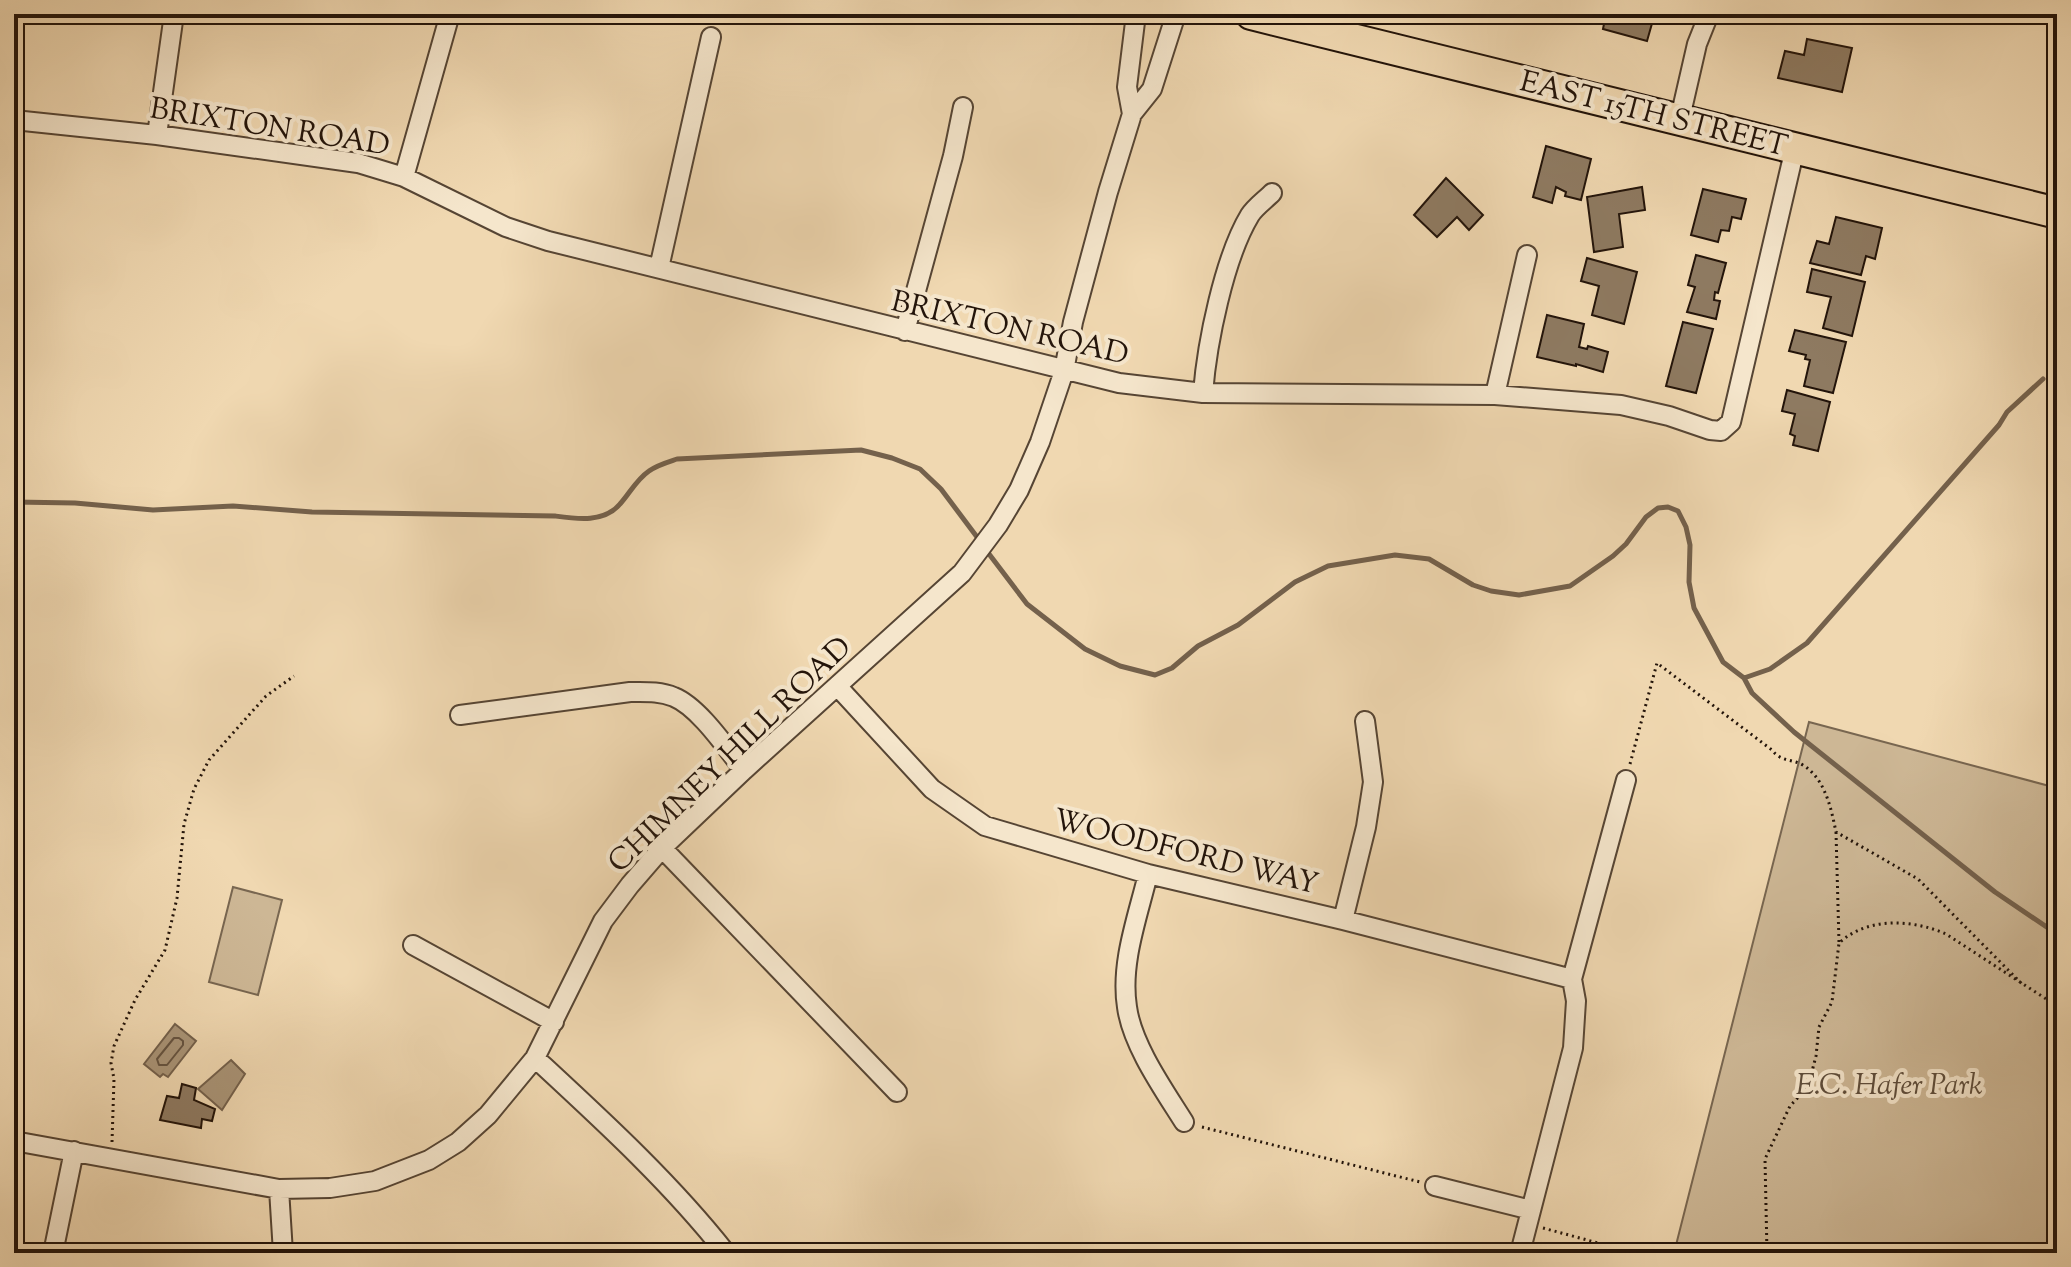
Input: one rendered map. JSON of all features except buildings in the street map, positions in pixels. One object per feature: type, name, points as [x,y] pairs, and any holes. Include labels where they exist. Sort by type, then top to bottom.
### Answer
[{"type":"main road","name":"EAST 15TH STREET","points":[[1251,14],[2057,213]]},
{"type":"street","points":[[157,135],[174,14]]},
{"type":"street","points":[[404,177],[450,14]]},
{"type":"street","points":[[1132,114],[1127,87],[1136,14]]},
{"type":"street","points":[[1132,114],[1152,89],[1176,14]]},
{"type":"street","points":[[1680,118],[1697,44],[1709,14]]},
{"type":"street","points":[[659,268],[711,37]]},
{"type":"street","points":[[905,331],[953,156],[963,107]]},
{"type":"street","name":"CHIMNEY HILL ROAD","points":[[14,1141],[279,1189],[330,1188],[375,1181],[429,1160],[458,1142],[488,1115],[535,1058],[603,921],[630,885],[662,848],[744,770],[962,573],[998,525],[1019,490],[1040,442],[1064,371],[1073,322],[1132,114]]},
{"type":"street","name":"BRIXTON ROAD","points":[[14,120],[157,135],[358,163],[404,177],[506,227],[548,241],[1119,383],[1203,393],[1495,395],[1621,405],[1721,431],[1731,422],[1795,148]]},
{"type":"street","points":[[1203,393],[1206,353],[1236,243],[1252,212],[1272,193]]},
{"type":"street","points":[[1495,395],[1527,255]]},
{"type":"street","name":"WOODFORD WAY","points":[[838,687],[932,789],[985,826],[1148,874],[1572,979]]},
{"type":"street","points":[[460,715],[630,692],[656,692],[676,697],[701,719],[744,770]]},
{"type":"street","points":[[1343,920],[1366,827],[1373,782],[1365,721]]},
{"type":"street","points":[[1520,1253],[1573,1048],[1576,1001],[1572,979],[1626,780]]},
{"type":"street","points":[[662,848],[897,1092]]},
{"type":"street","points":[[1148,874],[1128,961],[1127,1007],[1140,1045],[1184,1122]]},
{"type":"street","points":[[413,945],[554,1022]]},
{"type":"street","points":[[535,1058],[620,1137],[726,1253]]},
{"type":"street","points":[[53,1253],[74,1151]]},
{"type":"street","points":[[1435,1186],[1529,1217]]},
{"type":"street","points":[[279,1189],[283,1253]]},
{"type":"path","points":[[1626,780],[1657,663],[1772,750],[1777,757],[1803,765],[1828,794],[1836,832],[1839,943],[1832,1002],[1819,1027],[1808,1087],[1790,1106],[1765,1159],[1767,1253]]},
{"type":"path","points":[[111,1158],[114,1122],[111,1063],[114,1046],[135,1000],[165,950],[177,898],[184,824],[194,789],[209,760],[266,696],[294,676]]},
{"type":"path","points":[[1836,832],[1918,879],[2022,984]]},
{"type":"path","points":[[1839,943],[1852,931],[1868,926],[1900,924],[1929,927],[1946,934],[2057,1006]]},
{"type":"path","points":[[1184,1122],[1435,1186]]},
{"type":"path","points":[[1529,1217],[1635,1253]]},
{"type":"green space","name":"E.C. Hafer Park","points":[[1809,722],[2057,788],[2057,1253],[1674,1253]]},
{"type":"green space","points":[[233,887],[282,900],[258,995],[209,982]]},
{"type":"water","points":[[175,1024],[196,1041],[168,1077],[163,1074],[160,1077],[144,1064]]},
{"type":"water","points":[[231,1060],[245,1074],[222,1110],[198,1089]]},
{"type":"waterway","points":[[1744,678],[1770,669],[1807,643],[1999,425],[2007,412],[2043,379]]},
{"type":"waterway","points":[[14,502],[75,503],[153,510],[233,506],[312,512],[590,518],[614,510],[644,475],[677,459],[861,450],[920,469],[941,489],[980,541]]},
{"type":"waterway","points":[[986,550],[1027,604],[1085,649],[1120,666],[1155,675],[1172,668],[1198,646],[1238,625],[1295,582],[1328,566],[1395,555],[1429,559],[1473,585],[1519,595],[1570,586],[1613,556],[1646,517],[1658,508],[1668,507],[1678,511],[1686,527],[1690,545],[1689,582],[1694,608],[1723,662],[1744,678],[1752,693],[1794,732],[1995,892],[2057,934]]}]
